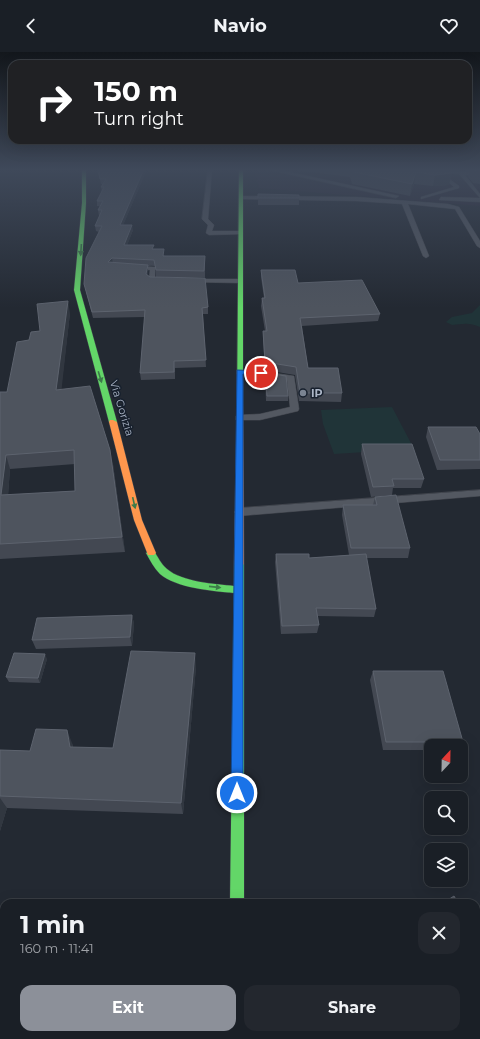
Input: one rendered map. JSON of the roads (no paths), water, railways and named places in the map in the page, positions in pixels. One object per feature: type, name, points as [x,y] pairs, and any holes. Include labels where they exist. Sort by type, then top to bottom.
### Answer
[{"type":"main road","name":"Via Gorizia","points":[[83,215],[77,290],[94,357],[122,451],[138,520],[144,538],[158,566],[168,574],[206,586],[238,590]]},
{"type":"main road","points":[[237,899],[241,215]]},
{"type":"lane","points":[[205,215],[205,219],[211,225],[209,233],[241,233]]},
{"type":"lane","points":[[409,215],[426,256]]},
{"type":"lane","points":[[461,215],[480,246]]},
{"type":"lane","points":[[129,267],[153,268],[151,280],[173,280]]},
{"type":"lane","points":[[180,280],[240,281]]},
{"type":"lane","points":[[239,418],[260,417],[295,409],[291,378],[261,373],[240,372]]},
{"type":"lane","points":[[239,512],[480,493]]},
{"type":"place","name":"IP","points":[[303,393]]}]
